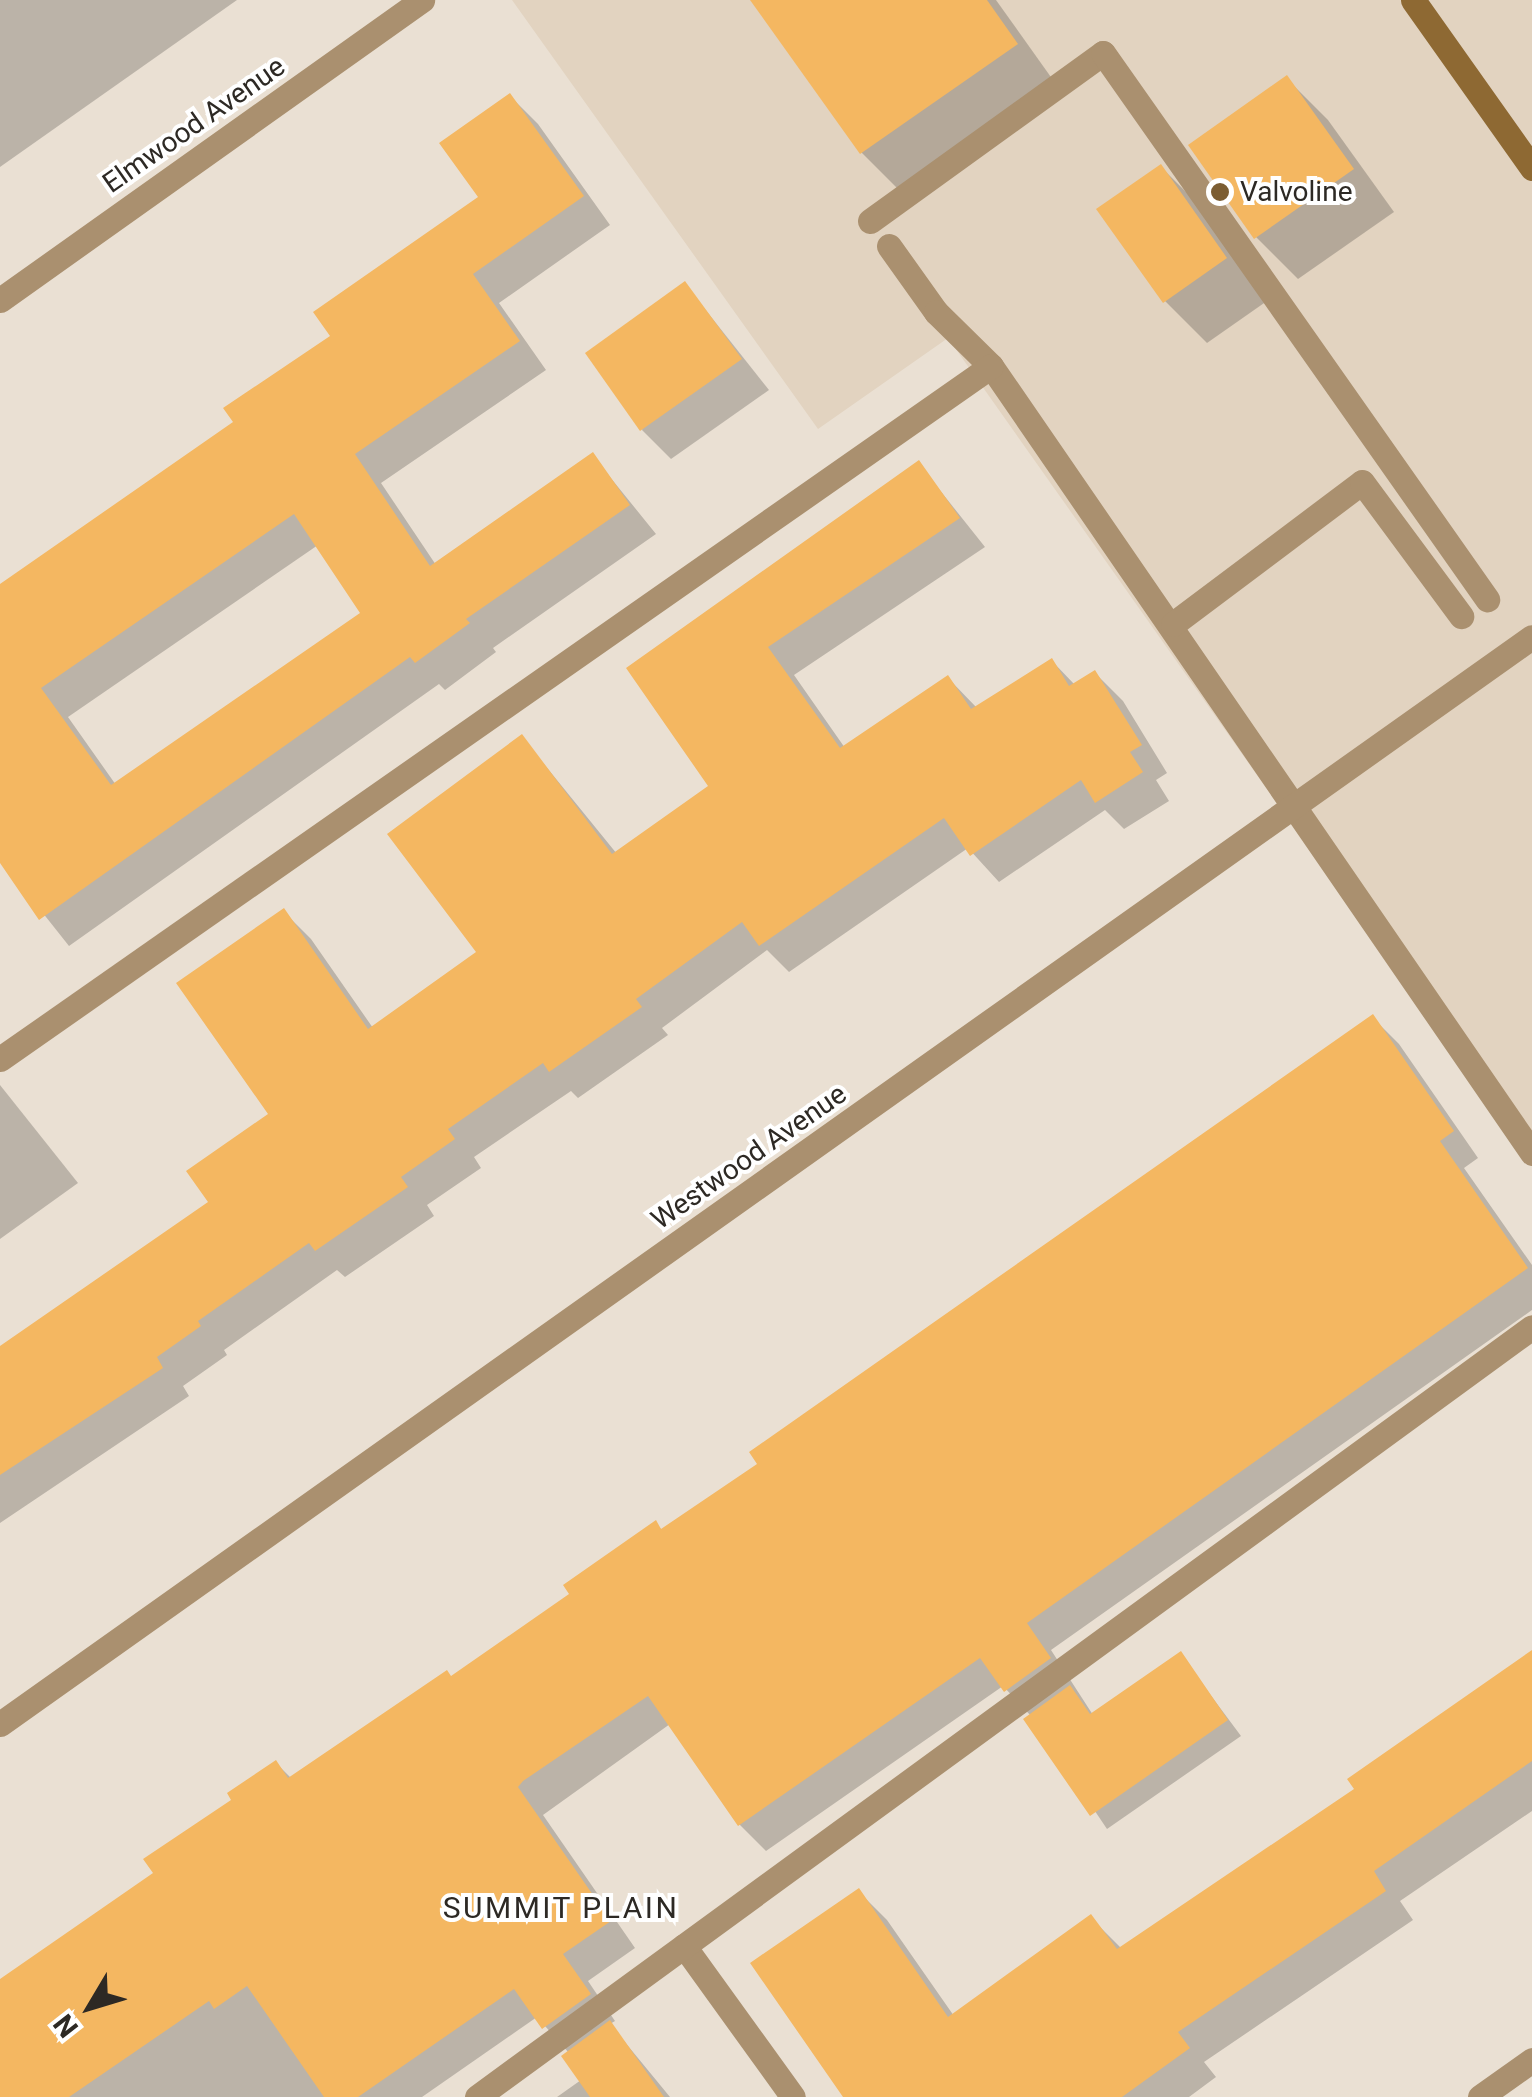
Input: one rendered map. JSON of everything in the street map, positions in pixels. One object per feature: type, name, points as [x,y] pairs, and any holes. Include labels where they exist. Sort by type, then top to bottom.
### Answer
[{"type":"main road","points":[[1413,0],[1532,168]]},
{"type":"street","name":"Elmwood Avenue","points":[[0,300],[422,0]]},
{"type":"street","points":[[870,221],[1103,53],[1486,598]]},
{"type":"street","points":[[889,246],[936,312],[991,366],[1173,624],[1532,1153]]},
{"type":"street","points":[[0,1058],[991,366]]},
{"type":"street","points":[[1173,624],[1362,482],[1460,616]]},
{"type":"street","name":"Westwood Avenue","points":[[0,1724],[1532,637]]},
{"type":"street","points":[[478,2097],[1532,1327]]},
{"type":"street","points":[[684,1946],[793,2097]]},
{"type":"street","points":[[1480,2097],[1532,2060]]},
{"type":"shaded area","points":[[512,0],[1532,0],[1532,1164],[948,338],[818,429]]},
{"type":"building","points":[[750,0],[987,0],[1018,44],[860,154]]},
{"type":"building","points":[[1287,75],[1354,169],[1254,239],[1188,145]]},
{"type":"building","points":[[510,93],[584,196],[473,274],[520,341],[355,454],[430,566],[593,452],[630,505],[466,619],[470,623],[415,663],[410,657],[39,920],[0,863],[0,584],[233,422],[223,408],[330,336],[313,312],[478,197],[439,143]],"holes":[[[294,514],[360,613],[111,785],[41,688]]]},
{"type":"building","points":[[1161,164],[1227,258],[1163,303],[1096,209]]},
{"type":"building","points":[[685,281],[742,359],[640,431],[585,353]]},
{"type":"building","points":[[919,460],[960,518],[768,647],[840,748],[948,675],[971,709],[1052,658],[1069,686],[1095,670],[1142,745],[1130,752],[1143,772],[1095,803],[1081,780],[970,856],[944,818],[759,946],[742,922],[636,999],[642,1007],[549,1072],[543,1063],[448,1129],[455,1139],[401,1177],[408,1187],[315,1251],[309,1243],[198,1321],[201,1326],[157,1357],[163,1368],[0,1475],[0,1346],[208,1202],[186,1171],[268,1114],[176,983],[284,908],[368,1029],[476,952],[387,834],[522,734],[612,854],[708,786],[626,668]]},
{"type":"building","points":[[1373,1014],[1454,1131],[1440,1141],[1528,1268],[1027,1623],[1051,1658],[1004,1692],[980,1658],[738,1826],[648,1696],[523,1781],[518,1787],[611,1921],[563,1954],[591,1994],[542,2029],[514,1989],[358,2097],[324,2097],[247,1986],[214,2009],[209,2001],[69,2097],[0,2097],[0,1979],[153,1873],[143,1859],[231,1800],[227,1793],[276,1760],[288,1778],[447,1670],[451,1676],[569,1594],[563,1585],[656,1520],[661,1529],[757,1464],[749,1452]]},
{"type":"building","points":[[1532,1650],[1532,1761],[1374,1871],[1386,1891],[1178,2032],[1190,2048],[1122,2097],[843,2097],[750,1963],[859,1888],[948,2017],[1091,1914],[1117,1949],[1354,1789],[1347,1779]]},
{"type":"building","points":[[1181,1651],[1228,1720],[1090,1816],[1023,1719],[1070,1685],[1090,1714]]},
{"type":"building","points":[[610,2020],[664,2097],[590,2097],[561,2056]]},
{"type":"place","name":"Valvoline","points":[[1220,192]]},
{"type":"district","name":"SUMMIT PLAIN","points":[[561,1908]]}]
